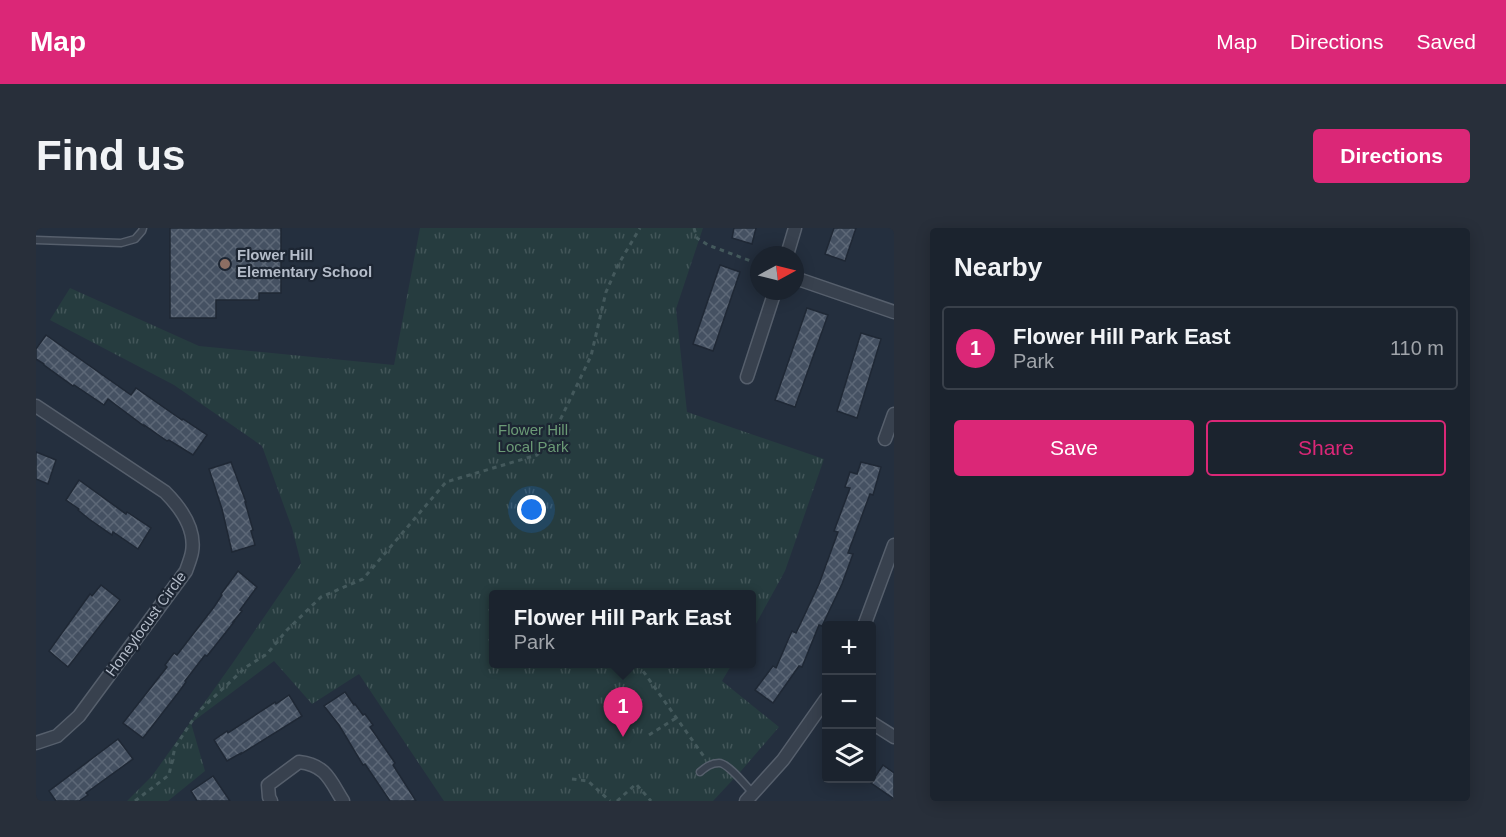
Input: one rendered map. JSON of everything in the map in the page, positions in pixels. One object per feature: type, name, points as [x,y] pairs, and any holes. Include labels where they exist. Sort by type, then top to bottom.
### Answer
[{"type":"street","points":[[790,246],[795,228]]},
{"type":"street","points":[[804,281],[894,312]]},
{"type":"street","points":[[747,377],[772,300]]},
{"type":"street","name":"Honeylocust Circle","points":[[36,406],[165,492],[177,504],[184,517],[191,532],[193,550],[186,571],[79,716],[57,736],[36,743]]},
{"type":"street","points":[[885,439],[894,414]]},
{"type":"street","points":[[866,621],[894,545]]},
{"type":"street","points":[[750,797],[783,760],[822,705]]},
{"type":"street","points":[[876,726],[894,737]]},
{"type":"street","points":[[271,801],[268,785],[299,762],[312,763],[322,770],[343,801]]},
{"type":"lane","points":[[36,240],[121,243],[135,238],[143,228]]},
{"type":"lane","points":[[700,772],[709,765],[718,763],[725,765],[750,797]]},
{"type":"path","points":[[135,801],[170,776],[175,747],[198,712],[246,667],[267,654],[287,630],[321,597],[363,579],[446,482],[537,455],[549,443],[591,356],[606,292],[618,265],[640,228]]},
{"type":"path","points":[[694,228],[697,237],[708,245],[750,261]]},
{"type":"path","points":[[641,668],[709,765]]},
{"type":"path","points":[[649,735],[676,718]]},
{"type":"path","points":[[572,779],[588,781],[610,801]]},
{"type":"path","points":[[618,801],[636,784],[651,801]]},
{"type":"green space","name":"Flower Hill Local Park","points":[[420,228],[703,228],[676,309],[687,412],[824,459],[785,571],[756,624],[756,590],[489,590],[489,668],[730,668],[722,681],[779,727],[713,801],[444,801],[359,674],[312,704],[274,661],[191,723],[205,771],[168,801],[127,801],[152,776],[301,563],[292,528],[262,446],[174,385],[50,320],[70,288],[199,346],[394,365]]},
{"type":"building","name":"Flower Hill Elementary School","points":[[170,228],[281,228],[281,293],[259,293],[259,300],[216,300],[216,318],[170,318]]},
{"type":"building","points":[[734,228],[756,228],[752,244],[732,238]]},
{"type":"building","points":[[834,228],[856,228],[845,261],[825,254]]},
{"type":"building","points":[[720,265],[740,272],[713,351],[693,344]]},
{"type":"building","points":[[807,308],[828,315],[795,407],[775,400]]},
{"type":"building","points":[[861,333],[881,339],[857,418],[837,411]]},
{"type":"building","points":[[46,335],[131,395],[136,388],[207,435],[193,455],[144,426],[108,399],[104,405],[36,359],[36,349]]},
{"type":"building","points":[[36,452],[56,460],[48,484],[36,479]]},
{"type":"building","points":[[231,462],[246,502],[255,545],[232,552],[222,509],[209,469]]},
{"type":"building","points":[[861,462],[881,467],[873,495],[870,494],[848,553],[853,554],[842,584],[824,621],[822,621],[822,626],[819,625],[802,667],[799,666],[773,703],[755,690],[773,666],[776,668],[792,631],[796,633],[819,584],[838,532],[834,531],[850,488],[845,487],[850,472],[857,474]]},
{"type":"building","points":[[79,480],[126,514],[127,512],[151,528],[138,549],[113,532],[112,535],[66,500]]},
{"type":"building","points":[[238,571],[257,587],[234,622],[207,656],[205,655],[143,738],[123,723],[167,667],[165,665],[174,653],[177,655],[214,607]]},
{"type":"building","points":[[101,585],[120,600],[68,667],[49,651],[90,594],[92,596]]},
{"type":"building","points":[[345,692],[373,725],[370,727],[395,763],[393,765],[416,801],[390,801],[324,706]]},
{"type":"building","points":[[289,695],[302,716],[227,761],[214,740]]},
{"type":"building","points":[[118,739],[133,759],[86,793],[88,795],[79,801],[56,801],[49,791]]},
{"type":"building","points":[[883,765],[894,773],[894,799],[871,783],[876,783],[876,776]]},
{"type":"building","points":[[213,776],[230,801],[197,801],[191,791]]},
{"type":"place","name":"Flower Hill Elementary School","points":[[225,264]]},
{"type":"place","name":"Flower Hill Park East","points":[[623,737]]}]
